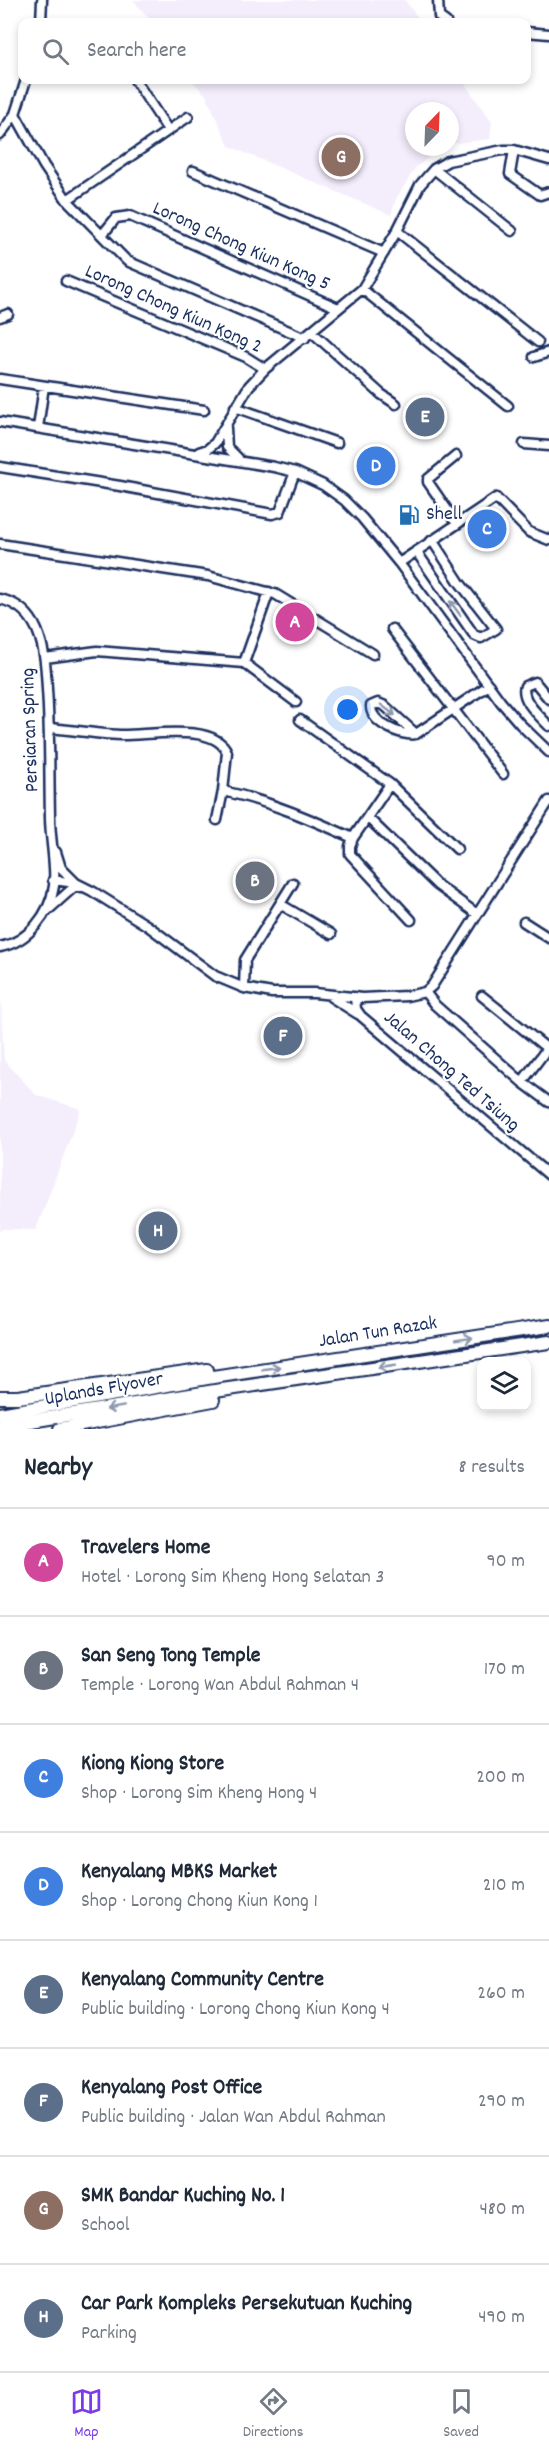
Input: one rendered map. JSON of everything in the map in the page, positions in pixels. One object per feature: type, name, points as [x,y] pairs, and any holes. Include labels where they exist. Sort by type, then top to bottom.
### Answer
[{"type":"highway","name":"Jalan Tun Razak","points":[[213,1377],[549,1326]]},
{"type":"highway","name":"Jalan Tun Razak","points":[[214,1391],[549,1342]]},
{"type":"highway","points":[[0,1397],[18,1397],[207,1370],[247,1372]]},
{"type":"highway","name":"Uplands Flyover","points":[[0,1414],[213,1377]]},
{"type":"highway","points":[[60,1429],[216,1399],[245,1387]]},
{"type":"highway","name":"Uplands Flyover","points":[[0,1426],[214,1391]]},
{"type":"street","points":[[41,18],[42,0]]},
{"type":"street","points":[[438,0],[437,11],[440,18]]},
{"type":"street","points":[[531,32],[549,34]]},
{"type":"street","points":[[0,135],[15,114],[25,84]]},
{"type":"street","points":[[138,84],[168,130]]},
{"type":"street","points":[[15,114],[44,166],[67,200],[127,261],[308,335],[396,404]]},
{"type":"street","points":[[67,200],[188,117]]},
{"type":"street","points":[[195,453],[208,449],[215,443],[249,386],[265,369],[362,289],[397,231],[420,185],[434,169],[448,161],[494,151],[514,150],[549,160]]},
{"type":"street","points":[[514,150],[510,174],[540,195],[549,192]]},
{"type":"street","points":[[434,169],[512,231]]},
{"type":"street","points":[[193,171],[384,254]]},
{"type":"street","name":"Lorong Chong Kiun Kong 5","points":[[102,235],[116,218],[130,216],[338,308]]},
{"type":"street","points":[[397,231],[538,342]]},
{"type":"street","name":"Lorong Chong Kiun Kong 2","points":[[66,281],[246,357],[265,369]]},
{"type":"street","points":[[362,289],[508,406]]},
{"type":"street","points":[[534,357],[549,352]]},
{"type":"street","points":[[0,379],[204,410]]},
{"type":"street","points":[[38,428],[44,386]]},
{"type":"street","points":[[235,407],[337,443]]},
{"type":"street","points":[[0,422],[242,460],[295,472],[323,485],[344,500],[371,527],[489,685],[520,724],[549,752]]},
{"type":"street","points":[[226,422],[227,447],[242,460]]},
{"type":"street","points":[[524,444],[549,446]]},
{"type":"street","points":[[456,456],[428,478],[428,482],[457,524]]},
{"type":"street","points":[[0,467],[272,514],[280,512],[295,472]]},
{"type":"street","points":[[399,563],[496,498],[529,532],[549,540]]},
{"type":"street","points":[[416,551],[474,635],[482,638],[496,629],[460,583],[432,540]]},
{"type":"street","points":[[0,544],[208,576],[269,592],[281,596],[373,654]]},
{"type":"street","points":[[244,663],[269,592]]},
{"type":"street","name":"Persiaran Spring","points":[[0,599],[18,607],[33,621],[45,658],[50,728],[53,880],[51,895],[42,916]]},
{"type":"street","points":[[392,629],[503,774]]},
{"type":"street","points":[[45,658],[97,651],[194,661],[244,663],[296,702]]},
{"type":"street","points":[[549,699],[535,682],[525,686],[523,692],[526,698],[549,726]]},
{"type":"street","points":[[416,734],[385,706],[378,703],[371,706],[375,719],[409,736],[416,734],[454,710],[489,685]]},
{"type":"street","points":[[300,720],[390,784],[457,849]]},
{"type":"street","points":[[50,728],[120,735],[167,732],[210,737],[218,741],[226,752],[223,791],[217,820]]},
{"type":"street","points":[[390,784],[353,838],[350,854],[411,920]]},
{"type":"street","points":[[223,791],[266,802],[353,838]]},
{"type":"street","points":[[53,880],[76,883],[85,887],[148,926],[215,976],[244,988],[272,993],[395,997],[425,992],[432,986],[547,806]]},
{"type":"street","points":[[368,818],[437,885],[477,914]]},
{"type":"street","points":[[52,841],[61,868],[76,883]]},
{"type":"street","points":[[244,988],[245,960],[293,883]]},
{"type":"street","points":[[0,947],[13,945],[27,936],[42,916],[74,887],[85,887]]},
{"type":"street","points":[[280,904],[331,934]]},
{"type":"street","points":[[524,922],[549,938]]},
{"type":"street","points":[[425,992],[435,1005],[522,1082],[549,1102]]},
{"type":"street","points":[[327,995],[361,1016]]},
{"type":"street","points":[[482,996],[548,1048],[522,1082]]},
{"type":"street","name":"Jalan Chong Ted Tsiung","points":[[358,997],[361,1016],[549,1175]]},
{"type":"shaded area","points":[[133,0],[405,0],[418,18],[149,18]]},
{"type":"shaded area","points":[[195,84],[465,84],[492,122],[490,139],[459,143],[459,102],[405,102],[405,156],[430,156],[416,167],[396,199],[391,215],[229,146],[206,95]]},
{"type":"shaded area","points":[[0,984],[4,1060],[36,1095],[81,1109],[36,1230],[3,1229],[0,1231]]},
{"type":"place","name":"SMK Bandar Kuching No. 1","points":[[341,157]]},
{"type":"place","name":"Kenyalang Community Centre","points":[[425,417]]},
{"type":"place","name":"Kenyalang MBKS Market","points":[[376,466]]},
{"type":"place","name":"Shell","points":[[409,515]]},
{"type":"place","name":"Kiong Kiong Store","points":[[487,529]]},
{"type":"place","name":"Travelers Home","points":[[295,622]]},
{"type":"place","name":"San Seng Tong Temple","points":[[255,881]]},
{"type":"place","name":"Kenyalang Post Office","points":[[283,1036]]},
{"type":"place","name":"Car Park Kompleks Persekutuan Kuching","points":[[158,1231]]}]
